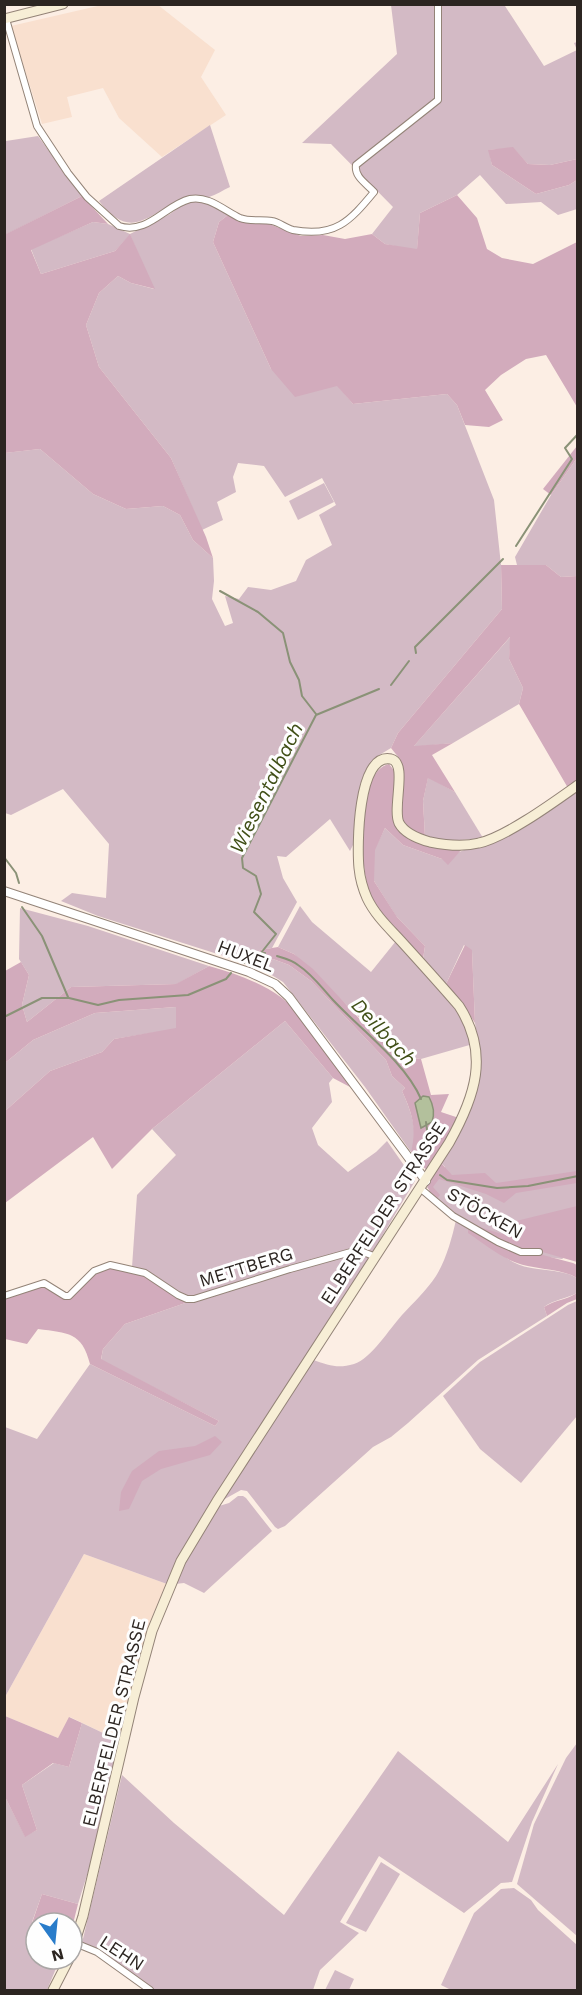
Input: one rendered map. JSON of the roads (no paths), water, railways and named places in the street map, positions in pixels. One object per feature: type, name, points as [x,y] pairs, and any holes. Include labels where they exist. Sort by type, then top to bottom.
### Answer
[{"type":"main road","points":[[5,19],[63,4]]},
{"type":"main road","name":"ELBERFELDER STRASSE","points":[[83,1911],[152,1631],[181,1561],[449,1143],[469,1103],[476,1080],[478,1057],[474,1035],[468,1020],[459,1006],[380,917],[366,896],[359,871],[358,846],[366,782],[375,765],[383,760],[396,761],[400,766],[397,814],[404,830],[422,840],[441,844],[467,845],[493,838],[578,785]]},
{"type":"main road","points":[[53,1990],[63,1971]]},
{"type":"street","points":[[5,19],[37,126],[87,197],[119,226],[139,226],[190,199],[199,199],[224,207],[246,220],[273,221],[291,229],[316,232],[332,229],[351,219],[374,192],[357,176],[355,169],[357,165],[438,100],[438,4]]},
{"type":"street","name":"HUXEL","points":[[4,891],[258,975],[275,984],[289,997],[423,1185]]},
{"type":"street","name":"STÖCKEN","points":[[423,1185],[453,1216],[498,1242],[521,1252],[539,1252]]},
{"type":"street","name":"METTBERG","points":[[4,1296],[44,1283],[65,1296],[69,1296],[94,1271],[110,1265],[145,1273],[178,1295],[194,1299],[358,1250],[376,1257]]},
{"type":"street","name":"LEHN","points":[[84,1949],[97,1952],[150,1990]]},
{"type":"waterway","name":"Wiesentalbach","points":[[516,546],[572,459],[565,448],[578,434]]},
{"type":"waterway","name":"Wiesentalbach","points":[[416,653],[415,647],[503,559]]},
{"type":"waterway","points":[[220,591],[258,612],[283,633],[302,696],[316,714]]},
{"type":"waterway","name":"Wiesentalbach","points":[[391,685],[409,661]]},
{"type":"waterway","name":"Wiesentalbach","points":[[261,953],[276,934],[254,912],[261,894],[256,876],[243,868],[242,858],[316,715],[379,689]]},
{"type":"waterway","points":[[4,857],[16,873],[19,883]]},
{"type":"waterway","points":[[22,907],[42,936],[68,997]]},
{"type":"waterway","name":"Deilbach","points":[[244,963],[255,954],[265,953]]},
{"type":"waterway","name":"Deilbach","points":[[277,956],[288,959],[313,977],[333,1000],[394,1059],[414,1085],[421,1099]]},
{"type":"waterway","name":"Deilbach","points":[[4,1017],[42,998],[69,998],[98,1005],[119,1000],[188,995],[226,979],[231,973]]},
{"type":"waterway","name":"Deilbach","points":[[426,1122],[430,1154]]},
{"type":"waterway","name":"Deilbach","points":[[440,1175],[447,1180],[497,1188],[528,1186],[578,1176]]}]
